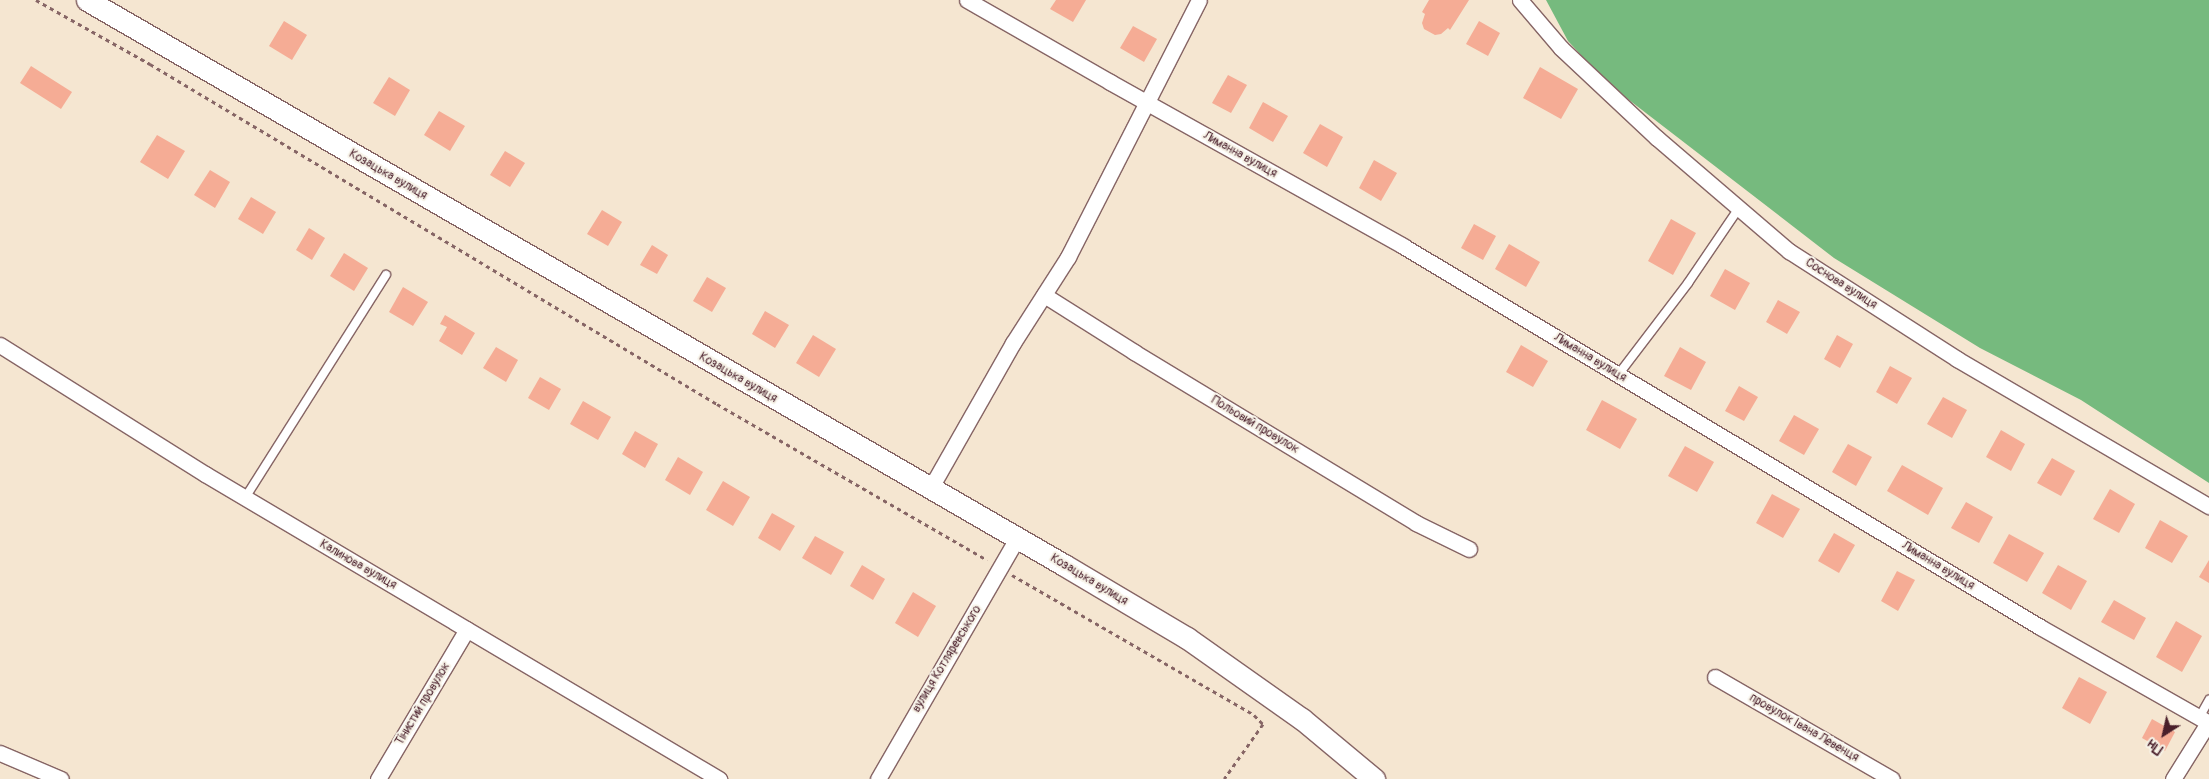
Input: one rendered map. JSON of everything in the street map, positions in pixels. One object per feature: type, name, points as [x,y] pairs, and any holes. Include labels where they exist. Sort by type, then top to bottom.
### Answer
[{"type":"main road","name":"Козацька вулиця","points":[[87,0],[1017,538],[1202,649],[1302,719],[1374,779]]},
{"type":"street","name":"Лиманна вулиця","points":[[967,0],[1147,104],[1403,246],[2040,627],[2205,721]]},
{"type":"street","points":[[930,489],[1013,344],[1068,257],[1199,0]]},
{"type":"street","name":"Соснова вулиця","points":[[1520,0],[1561,48],[1657,138],[1788,251],[1957,359],[2209,506]]},
{"type":"street","name":"Польовий провулок","points":[[1044,295],[1134,352],[1416,523],[1469,550]]},
{"type":"street","name":"Калинова вулиця","points":[[0,345],[245,498],[719,779]]},
{"type":"street","name":"вулиця Котляревського","points":[[878,779],[934,678],[1001,568],[1017,538]]},
{"type":"street","name":"Тінистий провулок","points":[[378,779],[467,628]]},
{"type":"street","name":"провулок Івана Левенця","points":[[1715,676],[1892,779]]},
{"type":"street","points":[[2173,779],[2205,721]]},
{"type":"street","points":[[0,754],[61,779]]},
{"type":"lane","points":[[1618,375],[1688,282],[1739,208]]},
{"type":"lane","points":[[245,498],[386,275]]},
{"type":"lane","points":[[2205,721],[2209,700]]},
{"type":"path","points":[[36,0],[150,64],[717,404],[1254,715],[1263,724],[1224,779]]},
{"type":"green space","points":[[1546,0],[2209,0],[2209,483],[2081,400],[1980,348],[1834,258],[1607,83],[1568,41]]},
{"type":"building","points":[[1056,0],[1086,0],[1073,22],[1050,9]]},
{"type":"building","points":[[1429,0],[1469,0],[1450,30],[1448,28],[1441,34],[1435,35],[1424,29],[1422,23],[1425,14],[1422,12]]},
{"type":"building","points":[[284,21],[307,35],[292,60],[269,46]]},
{"type":"building","points":[[1479,21],[1500,33],[1488,56],[1466,44]]},
{"type":"building","points":[[1133,26],[1157,39],[1144,62],[1120,48]]},
{"type":"building","points":[[31,66],[72,92],[61,109],[20,83]]},
{"type":"building","points":[[1540,67],[1578,89],[1561,119],[1523,98]]},
{"type":"building","points":[[1228,75],[1247,85],[1231,113],[1212,103]]},
{"type":"building","points":[[389,77],[410,90],[395,116],[373,103]]},
{"type":"building","points":[[1263,102],[1288,116],[1273,142],[1249,128]]},
{"type":"building","points":[[439,111],[465,126],[450,151],[424,135]]},
{"type":"building","points":[[1320,124],[1343,137],[1327,167],[1303,153]]},
{"type":"building","points":[[157,135],[185,151],[168,179],[140,162]]},
{"type":"building","points":[[505,151],[525,163],[510,187],[490,175]]},
{"type":"building","points":[[1374,160],[1397,173],[1381,201],[1359,188]]},
{"type":"building","points":[[210,170],[230,182],[215,208],[194,195]]},
{"type":"building","points":[[251,197],[276,212],[263,234],[238,219]]},
{"type":"building","points":[[602,210],[622,222],[608,246],[587,234]]},
{"type":"building","points":[[1671,219],[1696,233],[1673,275],[1648,261]]},
{"type":"building","points":[[1474,224],[1496,236],[1483,260],[1461,248]]},
{"type":"building","points":[[309,228],[325,238],[312,260],[296,250]]},
{"type":"building","points":[[1509,244],[1540,262],[1526,287],[1495,269]]},
{"type":"building","points":[[652,245],[668,255],[657,274],[640,265]]},
{"type":"building","points":[[344,253],[368,268],[354,291],[330,276]]},
{"type":"building","points":[[1725,269],[1750,283],[1735,310],[1710,296]]},
{"type":"building","points":[[707,277],[726,288],[712,312],[693,301]]},
{"type":"building","points":[[403,287],[428,302],[413,326],[389,312]]},
{"type":"building","points":[[1778,300],[1800,312],[1787,334],[1766,322]]},
{"type":"building","points":[[765,311],[789,325],[775,348],[752,334]]},
{"type":"building","points":[[445,315],[475,333],[462,355],[439,341],[447,327],[440,324]]},
{"type":"building","points":[[813,335],[836,349],[819,377],[796,363]]},
{"type":"building","points":[[1837,335],[1853,344],[1840,368],[1824,359]]},
{"type":"building","points":[[1521,345],[1548,361],[1533,387],[1506,372]]},
{"type":"building","points":[[496,347],[518,360],[506,382],[483,368]]},
{"type":"building","points":[[1680,347],[1706,362],[1691,390],[1664,376]]},
{"type":"building","points":[[1890,366],[1912,378],[1897,404],[1876,392]]},
{"type":"building","points":[[540,377],[561,389],[549,410],[528,398]]},
{"type":"building","points":[[1739,386],[1758,397],[1744,421],[1725,411]]},
{"type":"building","points":[[1943,397],[1967,410],[1952,438],[1927,424]]},
{"type":"building","points":[[1602,400],[1637,419],[1620,449],[1586,430]]},
{"type":"building","points":[[583,401],[611,417],[598,440],[570,424]]},
{"type":"building","points":[[1794,415],[1819,429],[1804,455],[1779,441]]},
{"type":"building","points":[[2001,430],[2025,444],[2011,471],[1986,457]]},
{"type":"building","points":[[635,431],[658,444],[645,468],[622,454]]},
{"type":"building","points":[[1848,444],[1872,457],[1856,486],[1832,472]]},
{"type":"building","points":[[1685,446],[1714,462],[1697,492],[1668,476]]},
{"type":"building","points":[[678,457],[703,472],[690,495],[665,480]]},
{"type":"building","points":[[2052,458],[2075,471],[2061,496],[2037,483]]},
{"type":"building","points":[[1902,465],[1943,488],[1928,515],[1887,491]]},
{"type":"building","points":[[723,481],[750,497],[733,526],[706,510]]},
{"type":"building","points":[[2110,489],[2135,504],[2119,533],[2093,519]]},
{"type":"building","points":[[1772,494],[1800,509],[1783,538],[1756,523]]},
{"type":"building","points":[[1966,502],[1993,517],[1979,543],[1951,528]]},
{"type":"building","points":[[772,513],[795,526],[780,551],[758,538]]},
{"type":"building","points":[[2160,520],[2188,536],[2172,563],[2145,548]]},
{"type":"building","points":[[1834,533],[1855,545],[1839,573],[1818,561]]},
{"type":"building","points":[[2009,534],[2044,553],[2027,582],[1993,563]]},
{"type":"building","points":[[815,536],[844,552],[831,575],[802,558]]},
{"type":"building","points":[[2209,560],[2209,583],[2199,577]]},
{"type":"building","points":[[862,565],[885,579],[873,600],[850,586]]},
{"type":"building","points":[[2058,565],[2087,581],[2071,610],[2042,593]]},
{"type":"building","points":[[1897,571],[1915,580],[1898,611],[1881,601]]},
{"type":"building","points":[[913,592],[936,606],[918,637],[895,623]]},
{"type":"building","points":[[2114,600],[2146,618],[2134,640],[2101,622]]},
{"type":"building","points":[[2176,621],[2202,636],[2182,672],[2156,657]]},
{"type":"building","points":[[2079,677],[2107,692],[2090,724],[2062,708]]},
{"type":"building","points":[[2152,719],[2175,732],[2165,751],[2142,738]]}]
